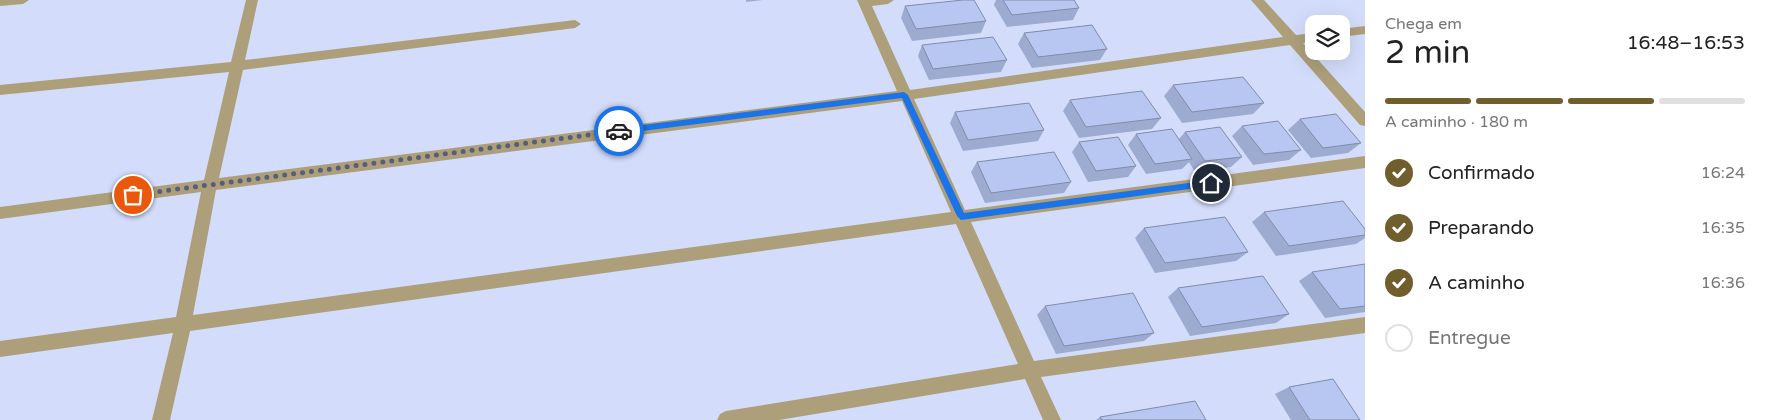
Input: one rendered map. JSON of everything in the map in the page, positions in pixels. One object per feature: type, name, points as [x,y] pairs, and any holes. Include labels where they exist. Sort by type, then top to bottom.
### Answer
[{"type":"street","points":[[0,2],[22,0]]},
{"type":"street","points":[[160,420],[183,324],[210,184],[252,0]]},
{"type":"street","points":[[888,0],[863,1],[1052,420]]},
{"type":"street","points":[[1257,0],[1365,121]]},
{"type":"street","points":[[0,90],[237,66],[575,24]]},
{"type":"street","points":[[1350,32],[1365,30]]},
{"type":"street","points":[[0,213],[210,184],[1105,69],[1305,39]]},
{"type":"street","points":[[0,349],[1365,162]]},
{"type":"street","points":[[726,420],[1030,370],[1365,325]]},
{"type":"building","points":[[974,0],[986,21],[916,29],[905,6]]},
{"type":"building","points":[[1003,0],[1074,0],[1079,8],[1012,15]]},
{"type":"building","points":[[1092,25],[1107,49],[1038,57],[1024,33]]},
{"type":"building","points":[[993,37],[1007,60],[933,69],[922,45]]},
{"type":"building","points":[[1243,77],[1264,103],[1192,112],[1173,85]]},
{"type":"building","points":[[1142,91],[1161,118],[1086,127],[1070,100]]},
{"type":"building","points":[[1029,103],[1044,130],[968,140],[955,112]]},
{"type":"building","points":[[1336,114],[1361,143],[1323,148],[1300,119]]},
{"type":"building","points":[[1278,121],[1301,150],[1264,154],[1242,126]]},
{"type":"building","points":[[1220,127],[1242,157],[1205,161],[1185,132]]},
{"type":"building","points":[[1172,129],[1192,159],[1155,164],[1136,134]]},
{"type":"building","points":[[1118,137],[1136,166],[1096,171],[1079,142]]},
{"type":"building","points":[[1054,152],[1071,182],[991,193],[977,162]]},
{"type":"building","points":[[1343,201],[1365,229],[1365,235],[1289,246],[1264,212]]},
{"type":"building","points":[[1225,217],[1248,252],[1165,263],[1144,228]]},
{"type":"building","points":[[1365,264],[1365,306],[1340,309],[1312,272]]},
{"type":"building","points":[[1263,276],[1289,314],[1202,327],[1178,288]]},
{"type":"building","points":[[1133,293],[1154,333],[1064,346],[1045,306]]},
{"type":"building","points":[[1333,379],[1360,420],[1310,420],[1289,387]]},
{"type":"building","points":[[1195,401],[1206,420],[1102,420],[1100,417]]},
{"type":"way so far","points":[[133,195],[619,131]]},
{"type":"route","points":[[619,131],[904,95],[961,216],[1211,183]]}]
